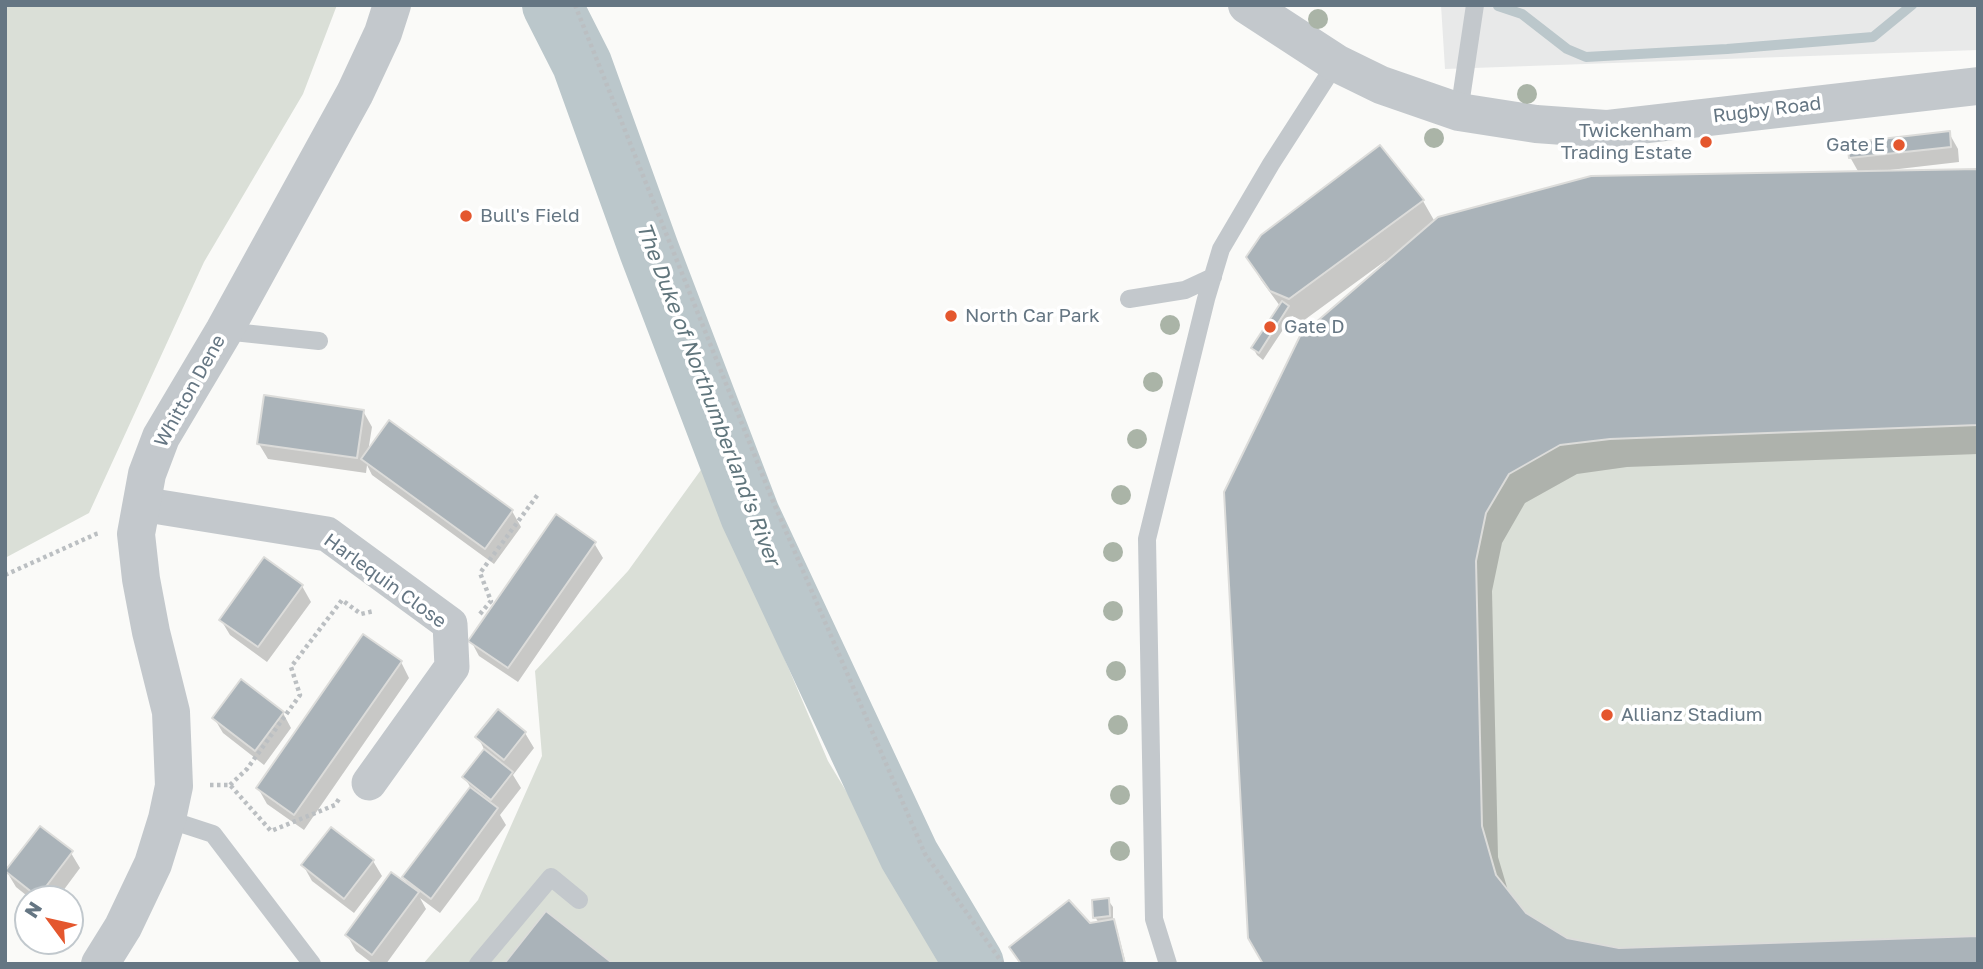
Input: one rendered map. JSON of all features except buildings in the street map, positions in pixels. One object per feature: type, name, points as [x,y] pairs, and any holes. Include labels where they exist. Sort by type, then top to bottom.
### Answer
[{"type":"street","name":"Whitton Dene","points":[[100,964],[123,927],[153,864],[171,802],[171,712],[151,632],[136,534],[147,474],[161,437],[224,331],[355,93],[383,33],[392,5]]},
{"type":"street","name":"Rugby Road","points":[[1247,5],[1336,63],[1381,85],[1459,112],[1536,124],[1606,129],[1978,86]]},
{"type":"street","name":"Harlequin Close","points":[[141,505],[327,534],[450,624],[452,667],[369,783]]},
{"type":"lane","points":[[1459,112],[1475,5]]},
{"type":"lane","points":[[1168,964],[1154,919],[1147,539],[1206,299],[1221,249],[1271,164],[1336,63]]},
{"type":"lane","points":[[1129,299],[1185,290],[1213,277]]},
{"type":"lane","points":[[224,331],[319,341]]},
{"type":"lane","points":[[171,802],[213,834],[312,964]]},
{"type":"lane","points":[[478,964],[551,877],[579,900]]},
{"type":"path","points":[[575,5],[772,499],[925,854],[1003,964]]},
{"type":"path","points":[[451,635],[466,631],[491,601],[480,573],[539,493]]},
{"type":"path","points":[[5,576],[96,534]]},
{"type":"path","points":[[171,802],[230,785],[247,769],[300,695],[291,667],[342,600],[361,614],[381,609],[398,586]]},
{"type":"path","points":[[230,785],[271,831],[335,805],[357,774],[369,783]]},
{"type":"shaded area","points":[[5,5],[337,5],[303,94],[204,262],[89,513],[5,558]]},
{"type":"shaded area","name":"Twickenham Trading Estate","points":[[1441,5],[1978,5],[1978,50],[1445,69]]},
{"type":"shaded area","name":"Allianz Stadium","points":[[1978,169],[1978,964],[1263,964],[1248,938],[1224,492],[1300,336],[1438,217],[1591,176]]},
{"type":"shaded area","points":[[703,467],[828,761],[950,964],[423,964],[478,900],[542,756],[535,671],[628,571]]},
{"type":"waterway","name":"The Duke of Northumberland's River","points":[[552,5],[582,64],[649,250],[750,515],[909,855],[974,964]]},
{"type":"waterway","points":[[1498,6],[1522,14],[1567,49],[1586,57],[1873,37],[1912,5]]},
{"type":"place","name":"Twickenham Trading Estate","points":[[1706,142]]},
{"type":"place","name":"Gate E","points":[[1899,145]]},
{"type":"place","name":"Bull's Field","points":[[466,216]]},
{"type":"place","name":"North Car Park","points":[[951,316]]},
{"type":"place","name":"Gate D","points":[[1270,327]]},
{"type":"place","name":"Allianz Stadium","points":[[1607,715]]}]
